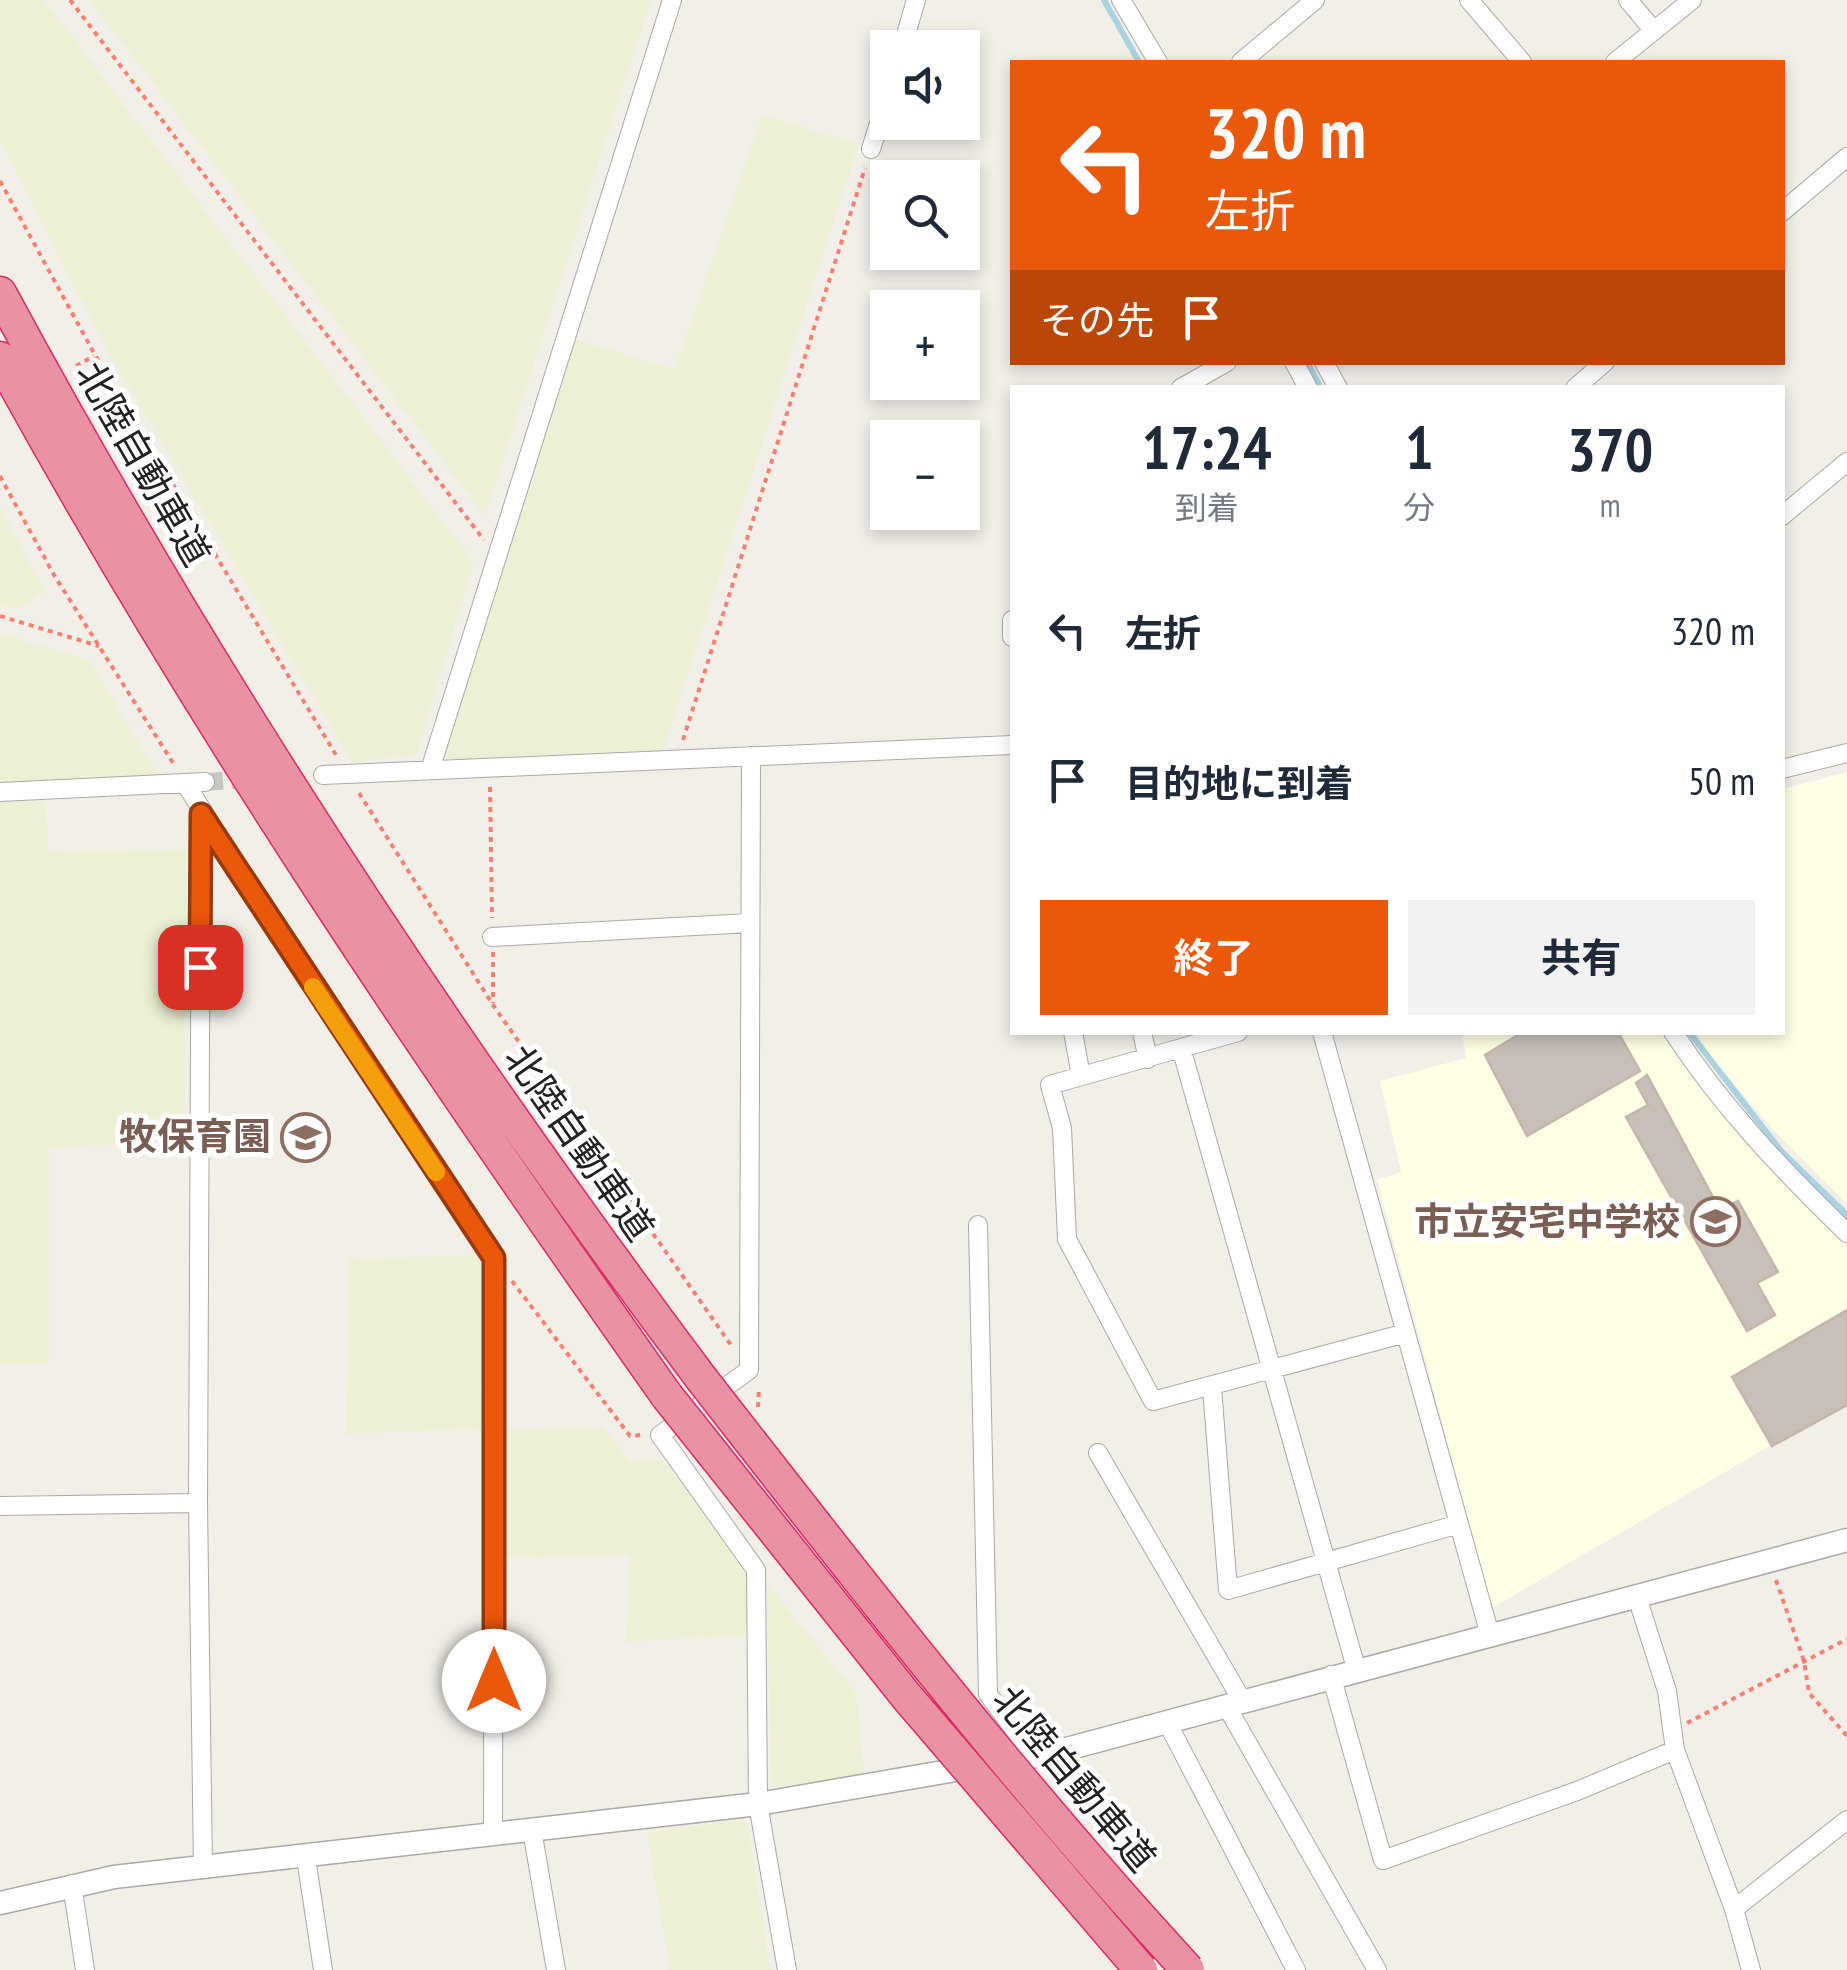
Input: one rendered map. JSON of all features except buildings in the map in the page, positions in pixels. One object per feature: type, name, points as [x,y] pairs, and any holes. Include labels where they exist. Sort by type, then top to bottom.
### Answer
[{"type":"highway","name":"北陸自動車道","points":[[0,293],[305,816],[597,1240],[903,1636],[1110,1886],[1188,1970]]},
{"type":"highway","name":"北陸自動車道","points":[[0,358],[71,488],[264,809],[462,1106],[667,1396],[907,1697],[1141,1970]]},
{"type":"street","points":[[430,770],[672,0]]},
{"type":"street","points":[[907,30],[916,0]]},
{"type":"street","points":[[1122,0],[1157,60]]},
{"type":"street","points":[[1242,60],[1315,0]]},
{"type":"street","points":[[1469,0],[1520,60]]},
{"type":"street","points":[[1628,0],[1654,31]]},
{"type":"street","points":[[1618,60],[1692,0]]},
{"type":"street","points":[[871,149],[874,140]]},
{"type":"street","points":[[1785,210],[1847,158]]},
{"type":"street","points":[[1186,385],[1223,365]]},
{"type":"street","points":[[1578,385],[1602,365]]},
{"type":"street","points":[[1785,514],[1847,462]]},
{"type":"street","points":[[323,775],[1010,745]]},
{"type":"street","points":[[1785,767],[1847,752]]},
{"type":"street","points":[[750,756],[754,1378],[660,1435],[756,1570],[758,1804],[787,1970]]},
{"type":"street","points":[[0,792],[205,782]]},
{"type":"street","points":[[185,783],[201,814],[494,1258],[493,1835]]},
{"type":"street","points":[[201,814],[198,1504],[203,1869]]},
{"type":"street","points":[[492,936],[750,923]]},
{"type":"street","points":[[1074,1035],[1082,1076]]},
{"type":"street","points":[[1143,1035],[1148,1059]]},
{"type":"street","points":[[1229,1035],[1050,1085],[1062,1128],[1066,1239],[1153,1401],[1406,1333]]},
{"type":"street","points":[[1323,1035],[1490,1635]]},
{"type":"street","points":[[1674,1035],[1698,1072],[1769,1155],[1847,1232]]},
{"type":"street","points":[[1182,1051],[1356,1668]]},
{"type":"street","points":[[978,1226],[988,1694],[1034,1756]]},
{"type":"street","points":[[1212,1388],[1228,1590],[1459,1524]]},
{"type":"street","points":[[1098,1453],[1377,1970]]},
{"type":"street","points":[[0,1506],[198,1504]]},
{"type":"street","points":[[0,1903],[72,1884],[758,1804],[1034,1756],[1168,1724],[1356,1668],[1847,1540]]},
{"type":"street","points":[[1637,1597],[1668,1692],[1675,1750],[1734,1908],[1751,1970]]},
{"type":"street","points":[[1331,1675],[1383,1860],[1577,1791],[1675,1750]]},
{"type":"street","points":[[1168,1724],[1296,1970]]},
{"type":"street","points":[[1734,1908],[1847,1820]]},
{"type":"street","points":[[532,1830],[556,1970]]},
{"type":"street","points":[[306,1858],[324,1970]]},
{"type":"street","points":[[72,1884],[86,1970]]},
{"type":"path","points":[[70,0],[497,557]]},
{"type":"path","points":[[676,760],[871,149]]},
{"type":"path","points":[[0,181],[95,356],[347,774],[493,1004],[754,1378],[760,1406],[750,1412]]},
{"type":"path","points":[[76,366],[95,356]]},
{"type":"path","points":[[0,476],[98,646],[185,783]]},
{"type":"path","points":[[0,616],[98,646]]},
{"type":"path","points":[[490,768],[493,1004]]},
{"type":"path","points":[[494,1258],[630,1436],[660,1435]]},
{"type":"path","points":[[1770,1561],[1804,1661],[1810,1693],[1847,1736]]},
{"type":"path","points":[[1672,1729],[1710,1714],[1847,1640]]},
{"type":"shaded area","points":[[0,0],[44,0],[474,562],[416,756],[352,762],[104,345],[0,140]]},
{"type":"shaded area","points":[[89,0],[651,0],[485,516]]},
{"type":"shaded area","points":[[762,115],[859,143],[663,751],[442,760],[575,339],[675,369]]},
{"type":"shaded area","points":[[0,506],[45,591],[18,609],[0,604]]},
{"type":"shaded area","points":[[0,633],[89,660],[159,776],[0,784]]},
{"type":"shaded area","points":[[1847,772],[1847,1204],[1780,1137],[1713,1060],[1697,1035],[1785,1035],[1785,788]]},
{"type":"shaded area","points":[[45,801],[49,851],[187,849],[184,1141],[49,1148],[49,1363],[0,1363],[0,802]]},
{"type":"shaded area","points":[[1462,1035],[1664,1035],[1693,1078],[1847,1247],[1847,1401],[1492,1608],[1377,1180],[1401,1172],[1380,1081],[1466,1058]]},
{"type":"shaded area","points":[[473,1255],[484,1264],[481,1429],[346,1434],[349,1259]]},
{"type":"shaded area","points":[[603,1427],[630,1461],[665,1461],[746,1573],[746,1635],[626,1642],[629,1555],[501,1558],[502,1430]]},
{"type":"shaded area","points":[[767,1583],[856,1693],[864,1775],[771,1788]]},
{"type":"shaded area","points":[[747,1819],[770,1970],[670,1970],[647,1832]]},
{"type":"waterway","points":[[1104,0],[1138,60]]},
{"type":"waterway","points":[[1309,365],[1319,385]]},
{"type":"waterway","points":[[1691,1035],[1781,1151],[1847,1215]]},
{"type":"tunnel","points":[[205,782],[253,779]]},
{"type":"slow traffic","points":[[313,987],[436,1172]]},
{"type":"place","name":"牧保育園","points":[[306,1137]]},
{"type":"place","name":"市立安宅中学校","points":[[1715,1222]]},
{"type":"route","points":[[200,967],[201,814],[494,1258],[494,1681]]}]
